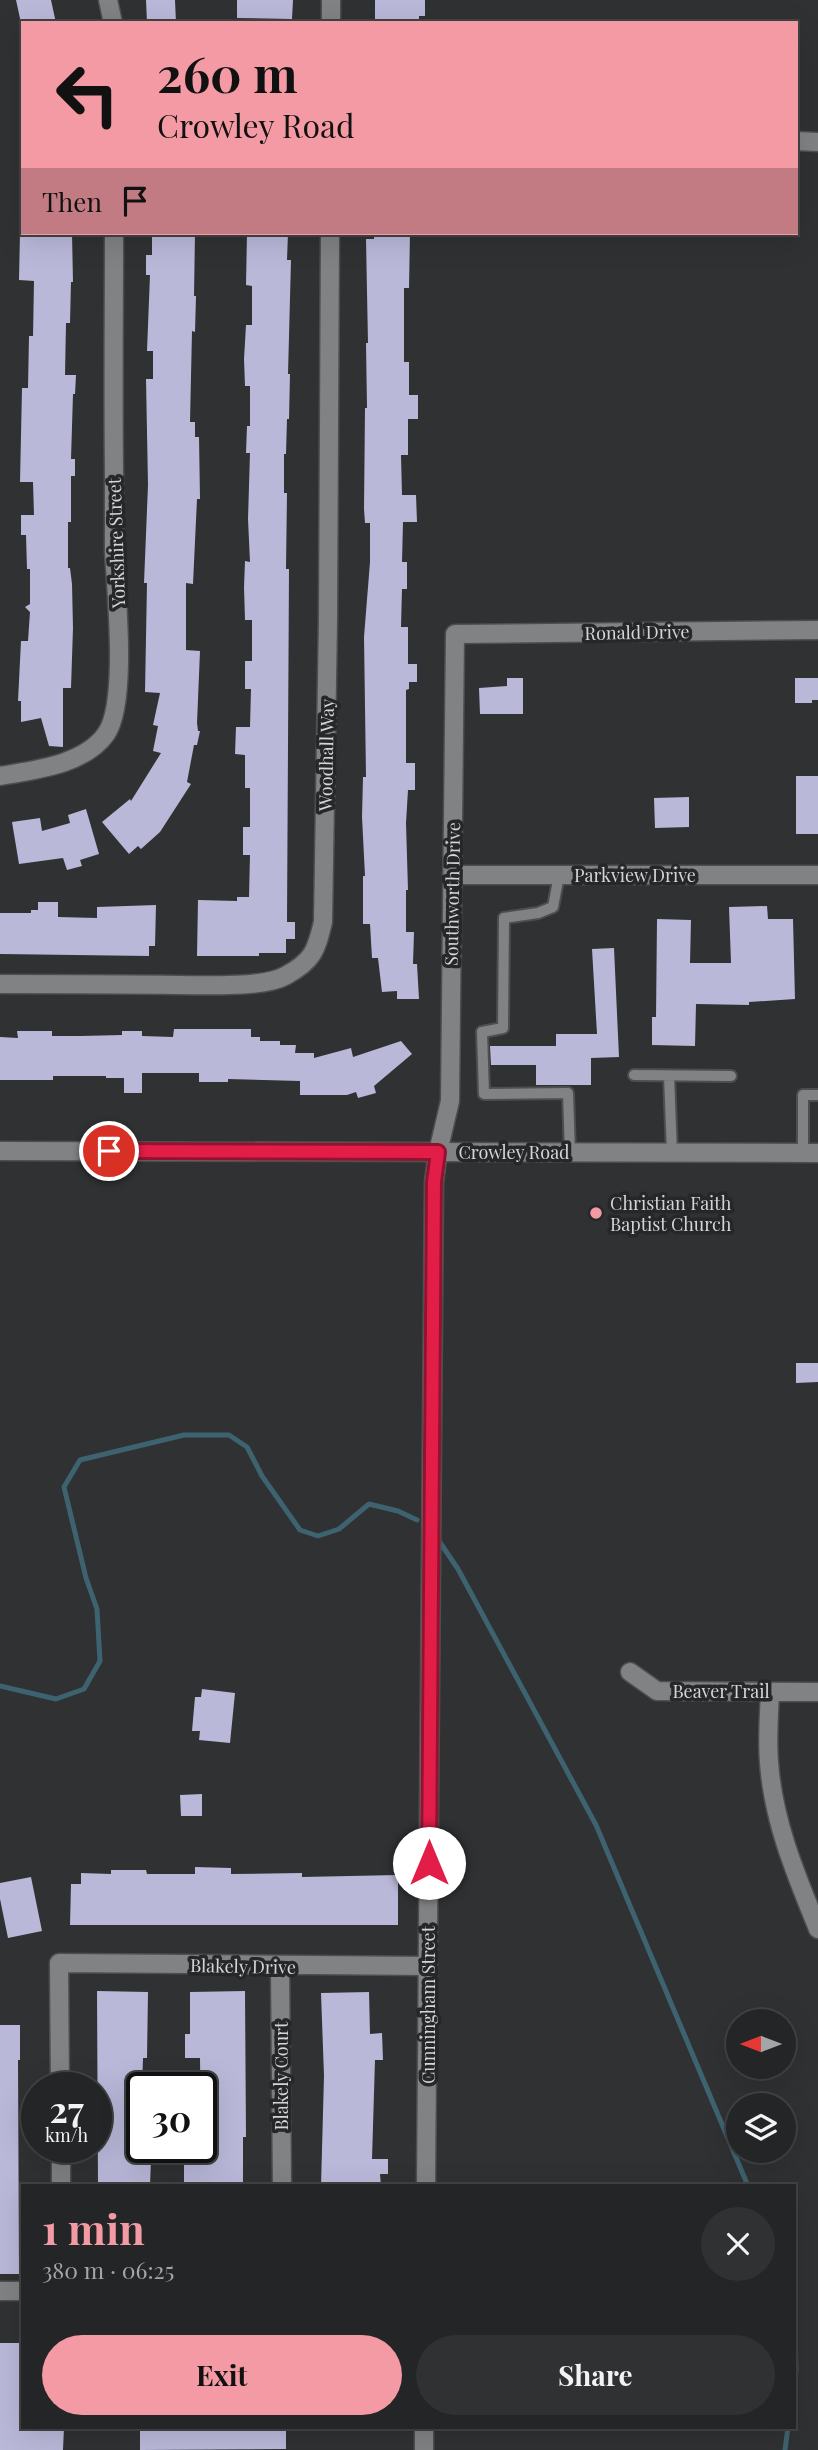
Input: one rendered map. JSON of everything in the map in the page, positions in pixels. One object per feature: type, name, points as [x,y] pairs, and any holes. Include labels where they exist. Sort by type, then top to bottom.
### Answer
[{"type":"street","points":[[108,0],[113,21]]},
{"type":"street","points":[[331,0],[331,21]]},
{"type":"street","points":[[798,141],[818,142]]},
{"type":"street","name":"Yorkshire Street","points":[[0,776],[68,761],[88,751],[106,734],[112,721],[116,701],[120,626],[114,552],[114,235]]},
{"type":"street","name":"Woodhall Way","points":[[0,984],[222,985],[264,982],[283,978],[311,958],[317,945],[323,922],[330,235]]},
{"type":"street","name":"Ronald Drive","points":[[455,634],[818,630]]},
{"type":"street","name":"Southworth Drive","points":[[438,1152],[450,1101],[455,634]]},
{"type":"street","name":"Parkview Drive","points":[[452,875],[818,875]]},
{"type":"street","name":"Crowley Road","points":[[0,1151],[811,1153]]},
{"type":"street","name":"Cunningham Street","points":[[426,2184],[434,1182],[438,1152]]},
{"type":"street","name":"Beaver Trail","points":[[630,1672],[657,1691],[818,1692]]},
{"type":"street","points":[[770,1692],[769,1762],[775,1811],[794,1872],[818,1929]]},
{"type":"street","name":"Blakely Drive","points":[[60,2072],[58,1963],[428,1966]]},
{"type":"street","name":"Blakely Court","points":[[280,1966],[282,2184]]},
{"type":"street","points":[[61,2163],[61,2184]]},
{"type":"street","points":[[0,2291],[21,2291]]},
{"type":"street","points":[[424,2429],[424,2450]]},
{"type":"lane","points":[[558,875],[553,906],[538,913],[504,918],[503,1028],[482,1032],[484,1094],[568,1093],[570,1153]]},
{"type":"lane","points":[[634,1075],[731,1076]]},
{"type":"lane","points":[[669,1076],[672,1153]]},
{"type":"lane","points":[[811,1153],[803,1095],[818,1095]]},
{"type":"building","points":[[16,0],[51,0],[56,21],[21,23]]},
{"type":"building","points":[[146,0],[175,0],[176,21],[147,21]]},
{"type":"building","points":[[237,0],[293,0],[292,19],[237,18]]},
{"type":"building","points":[[375,0],[425,0],[425,16],[419,16],[419,19],[375,19]]},
{"type":"building","points":[[20,233],[72,235],[73,282],[70,323],[66,323],[65,375],[76,375],[71,459],[75,459],[75,476],[71,476],[71,522],[68,522],[68,568],[72,584],[73,628],[71,688],[63,688],[63,747],[49,746],[41,718],[21,722],[21,701],[18,701],[21,641],[28,641],[30,612],[25,607],[30,604],[30,569],[27,569],[26,535],[21,535],[21,515],[34,515],[33,482],[20,482],[22,388],[28,388],[34,281],[19,280]]},
{"type":"building","points":[[152,235],[195,235],[196,296],[195,332],[192,331],[190,422],[195,422],[195,437],[199,437],[200,499],[197,499],[193,584],[186,583],[186,650],[200,651],[197,723],[200,731],[197,745],[194,745],[187,782],[191,784],[160,832],[141,849],[138,846],[129,854],[102,822],[130,799],[131,801],[161,753],[153,751],[158,726],[153,725],[160,693],[145,692],[147,583],[144,583],[148,485],[146,379],[153,379],[153,351],[147,351],[150,275],[146,275],[146,255],[152,255]]},
{"type":"building","points":[[247,235],[288,235],[287,260],[291,260],[290,374],[289,419],[284,454],[284,493],[287,493],[286,569],[289,569],[287,922],[295,922],[295,939],[286,939],[286,953],[197,956],[198,900],[237,901],[237,897],[249,897],[250,855],[243,855],[243,827],[250,827],[250,788],[245,788],[245,755],[235,754],[236,727],[250,727],[251,689],[245,689],[245,661],[252,661],[252,620],[245,620],[244,587],[245,561],[250,562],[250,453],[246,453],[247,426],[250,426],[250,386],[245,386],[244,359],[246,325],[252,325],[252,286],[246,285]]},
{"type":"building","points":[[374,235],[410,235],[409,288],[404,288],[404,362],[409,362],[409,395],[418,395],[418,419],[408,419],[408,455],[401,455],[402,495],[416,495],[417,522],[403,522],[402,562],[407,562],[407,589],[402,589],[401,627],[408,627],[408,664],[417,664],[417,682],[409,682],[409,689],[406,690],[406,763],[415,763],[415,790],[408,790],[406,932],[414,932],[413,964],[417,964],[419,999],[397,999],[397,991],[382,992],[378,958],[372,958],[370,924],[363,924],[365,876],[362,817],[363,777],[366,777],[364,637],[370,562],[370,523],[365,523],[364,509],[368,343],[366,239],[374,239]]},
{"type":"building","points":[[507,678],[523,678],[523,714],[480,714],[479,688],[507,686]]},
{"type":"building","points":[[795,678],[818,678],[818,700],[812,700],[812,703],[795,703]]},
{"type":"building","points":[[796,776],[818,776],[818,834],[796,834]]},
{"type":"building","points":[[689,797],[689,827],[655,828],[654,798]]},
{"type":"building","points":[[86,809],[99,854],[80,860],[82,866],[67,870],[63,858],[19,864],[12,822],[40,818],[42,831],[70,823],[68,815]]},
{"type":"building","points":[[38,902],[58,902],[58,917],[97,918],[97,907],[156,905],[155,946],[149,946],[149,956],[0,954],[0,913],[31,913],[31,910],[38,910]]},
{"type":"building","points":[[767,906],[768,919],[793,919],[795,999],[749,1002],[749,1005],[696,1004],[695,1046],[652,1045],[652,1017],[656,1017],[657,919],[691,920],[690,963],[731,963],[729,907]]},
{"type":"building","points":[[614,948],[619,1057],[591,1058],[591,1085],[536,1085],[536,1065],[491,1065],[490,1046],[556,1046],[556,1034],[597,1034],[592,949]]},
{"type":"building","points":[[174,1029],[251,1029],[251,1037],[260,1037],[260,1041],[280,1041],[280,1045],[296,1045],[295,1053],[314,1053],[314,1058],[351,1048],[353,1057],[401,1041],[412,1054],[374,1086],[376,1093],[358,1098],[356,1092],[347,1095],[300,1095],[300,1081],[228,1079],[228,1082],[199,1082],[199,1073],[142,1073],[142,1093],[124,1093],[124,1078],[106,1076],[0,1080],[0,1037],[18,1038],[17,1031],[52,1031],[52,1036],[81,1036],[122,1035],[122,1031],[142,1031],[142,1036],[173,1037]]},
{"type":"building","points":[[796,1363],[818,1363],[818,1382],[796,1383]]},
{"type":"building","points":[[202,1689],[235,1693],[230,1743],[199,1740],[200,1731],[192,1731],[195,1697],[201,1697]]},
{"type":"building","points":[[202,1794],[202,1816],[181,1816],[180,1795]]},
{"type":"building","points":[[195,1867],[231,1868],[231,1874],[302,1873],[302,1877],[398,1875],[398,1925],[70,1925],[71,1884],[81,1884],[81,1873],[111,1874],[111,1870],[146,1870],[147,1874],[195,1874]]},
{"type":"building","points":[[31,1877],[42,1931],[8,1938],[0,1899],[0,1883]]},
{"type":"building","points":[[97,1991],[148,1992],[147,2058],[143,2058],[143,2072],[126,2072],[126,2163],[151,2163],[150,2184],[98,2184],[98,2163],[112,2163],[112,2072],[97,2072]]},
{"type":"building","points":[[245,1991],[246,2137],[243,2137],[243,2184],[184,2184],[184,2163],[217,2163],[217,2072],[200,2072],[200,2058],[185,2058],[185,2034],[190,2034],[190,1992]]},
{"type":"building","points":[[369,1992],[370,2034],[382,2033],[383,2060],[375,2060],[372,2159],[388,2159],[388,2174],[380,2174],[381,2184],[321,2184],[324,2076],[321,1993]]},
{"type":"building","points":[[0,2025],[20,2025],[19,2274],[0,2274]]},
{"type":"building","points":[[0,2343],[21,2343],[21,2429],[64,2429],[63,2450],[0,2450]]},
{"type":"building","points":[[140,2429],[286,2429],[286,2449],[140,2450]]},
{"type":"waterway","points":[[0,1686],[56,1699],[84,1689],[100,1661],[97,1609],[86,1578],[64,1487],[80,1460],[184,1435],[229,1435],[247,1447],[262,1476],[300,1530],[318,1536],[339,1529],[369,1504],[398,1511],[417,1520]]},
{"type":"waterway","points":[[439,1541],[458,1569],[596,1825],[747,2184]]},
{"type":"waterway","points":[[785,2450],[788,2429]]},
{"type":"place","name":"Christian Faith Baptist Church","points":[[596,1213]]},
{"type":"route","points":[[109,1151],[438,1152],[434,1182],[429,1863]]}]
